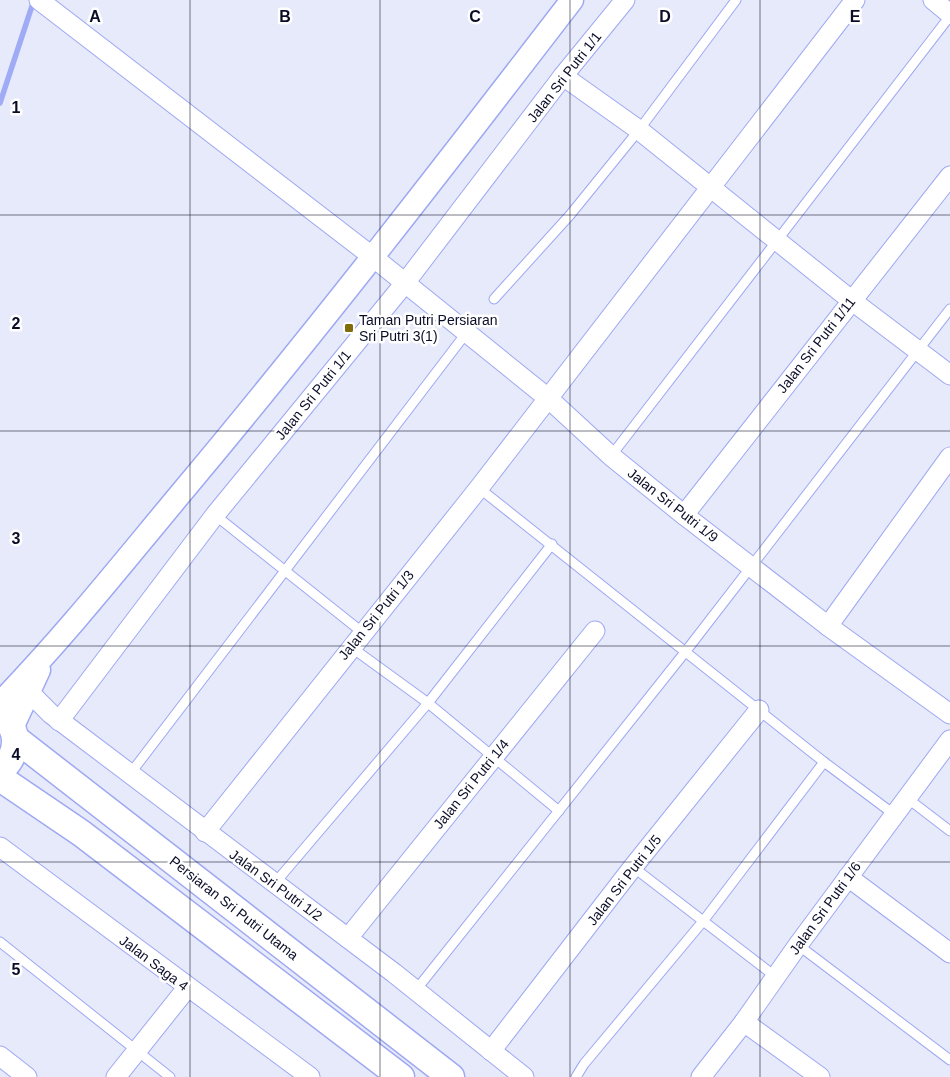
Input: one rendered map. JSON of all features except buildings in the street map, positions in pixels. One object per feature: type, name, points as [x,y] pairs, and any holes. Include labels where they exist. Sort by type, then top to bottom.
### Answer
[{"type":"main road","points":[[0,771],[10,760],[9,727]]},
{"type":"main road","name":"Persiaran Sri Putri Utama","points":[[9,727],[451,1077]]},
{"type":"main road","points":[[0,778],[81,833],[401,1077]]},
{"type":"street","name":"Jalan Sri Putri 1/9","points":[[39,0],[373,257],[467,332],[549,399],[611,456],[684,515],[828,626],[950,714]]},
{"type":"street","points":[[0,703],[46,656],[275,381],[572,0]]},
{"type":"street","name":"Jalan Sri Putri 1/1","points":[[59,720],[215,516],[405,283],[563,76],[625,0]]},
{"type":"street","name":"Jalan Sri Putri 1/3","points":[[205,832],[350,647],[549,399],[856,0]]},
{"type":"street","points":[[933,0],[950,15]]},
{"type":"street","points":[[563,76],[639,130],[851,300],[950,375]]},
{"type":"street","name":"Jalan Sri Putri 1/11","points":[[684,515],[950,176]]},
{"type":"street","points":[[828,626],[950,457]]},
{"type":"street","name":"Jalan Sri Putri 1/4","points":[[348,938],[595,631]]},
{"type":"street","points":[[9,727],[29,692],[46,656]]},
{"type":"street","name":"Jalan Sri Putri 1/2","points":[[29,692],[59,720],[416,990],[524,1077]]},
{"type":"street","name":"Jalan Sri Putri 1/5","points":[[491,1051],[633,867],[759,710]]},
{"type":"street","name":"Jalan Sri Putri 1/6","points":[[701,1077],[744,1022],[798,945],[950,740]]},
{"type":"street","name":"Jalan Saga 4","points":[[0,847],[187,988],[310,1077]]},
{"type":"street","points":[[848,877],[950,953]]},
{"type":"street","points":[[116,1077],[187,988]]},
{"type":"street","points":[[744,1022],[820,1077]]},
{"type":"street","points":[[0,1056],[28,1077]]},
{"type":"lane","points":[[494,299],[570,215],[639,130],[736,0]]},
{"type":"lane","points":[[611,456],[950,15]]},
{"type":"lane","points":[[416,990],[752,567],[950,308]]},
{"type":"lane","points":[[130,774],[467,332]]},
{"type":"lane","points":[[479,488],[552,544],[824,762],[895,815]]},
{"type":"lane","points":[[215,516],[362,632]]},
{"type":"lane","points":[[275,883],[428,703],[552,544]]},
{"type":"lane","points":[[350,647],[428,703],[492,758],[559,811]]},
{"type":"lane","points":[[576,1077],[584,1064],[704,920],[824,762]]},
{"type":"lane","points":[[907,798],[950,831]]},
{"type":"lane","points":[[633,867],[776,977]]},
{"type":"lane","points":[[0,942],[170,1077]]},
{"type":"lane","points":[[798,945],[950,1060]]},
{"type":"waterway","points":[[0,103],[34,0]]},
{"type":"place","name":"Taman Putri Persiaran Sri Putri 3(1)","points":[[349,328]]}]
